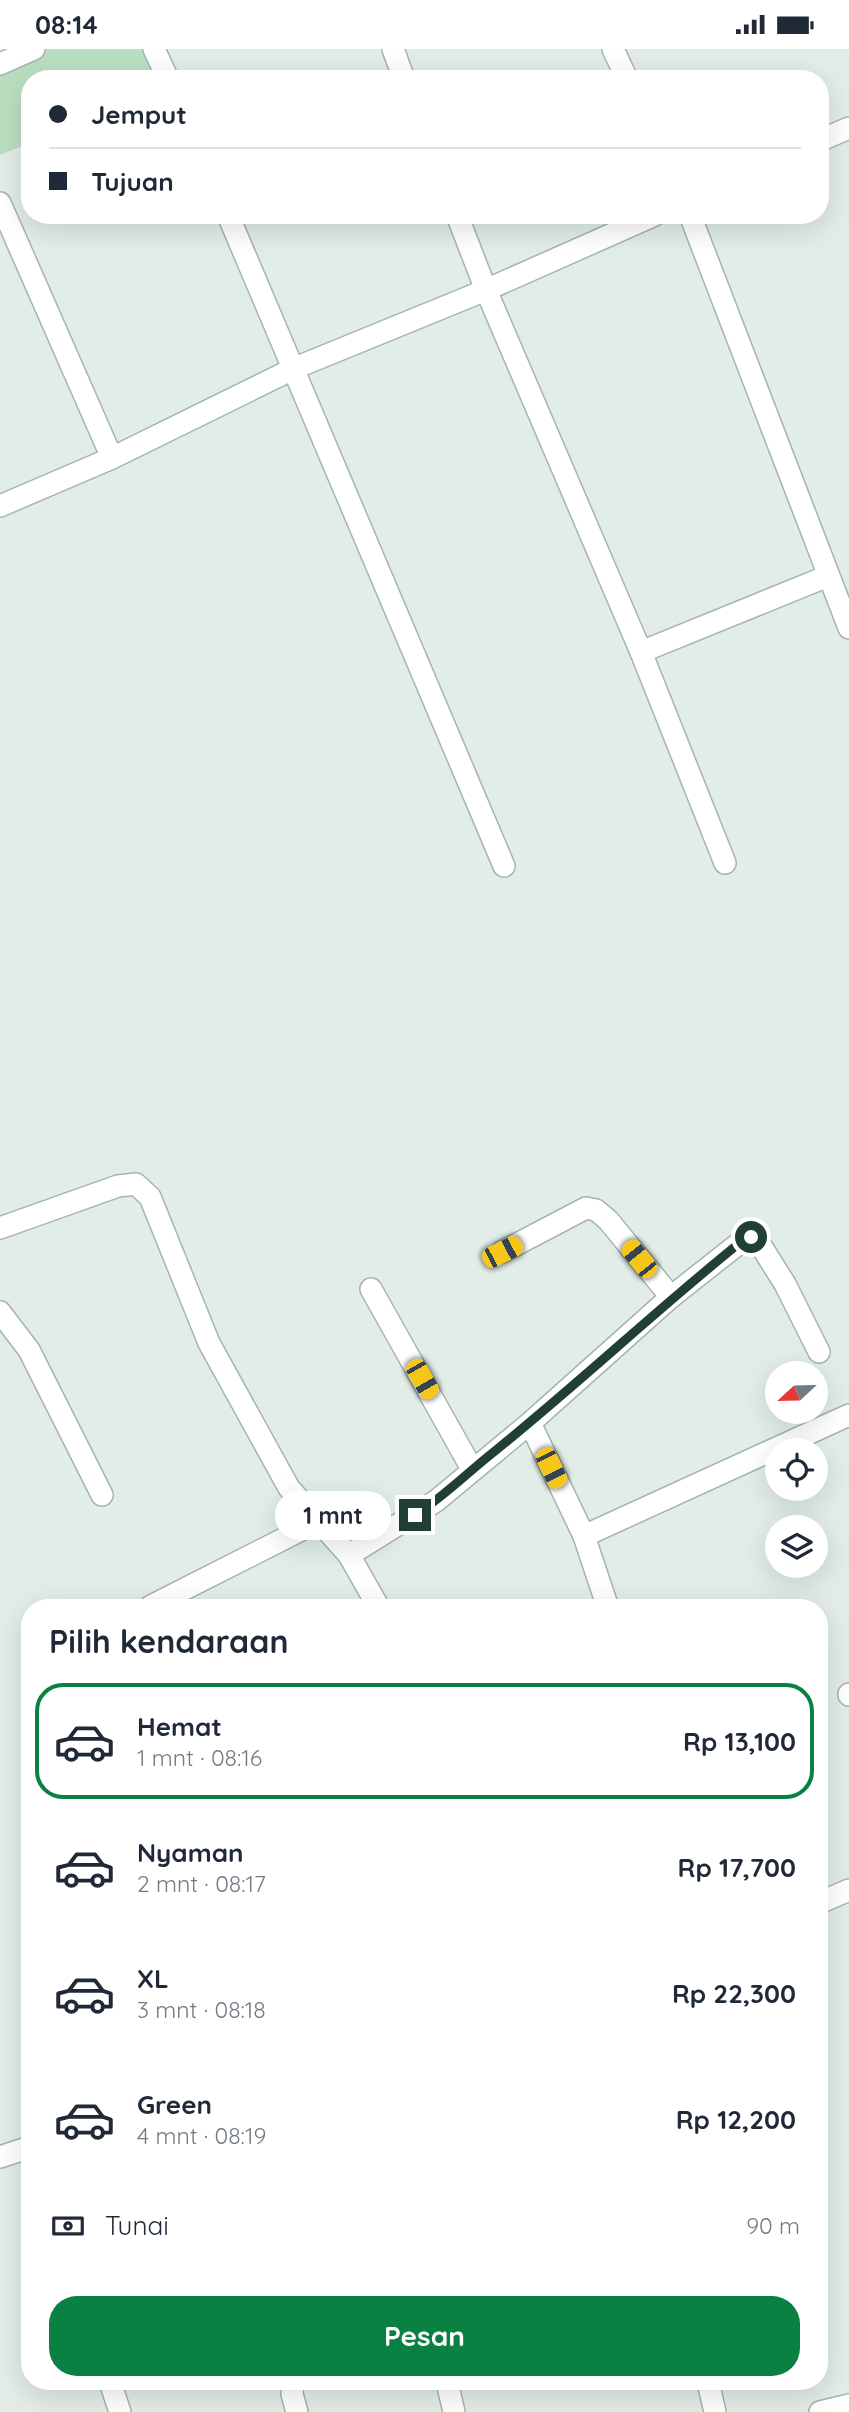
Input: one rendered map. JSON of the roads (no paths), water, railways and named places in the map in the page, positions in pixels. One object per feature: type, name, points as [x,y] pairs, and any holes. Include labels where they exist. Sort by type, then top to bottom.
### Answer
[{"type":"street","points":[[0,64],[34,49]]},
{"type":"street","points":[[154,49],[164,70]]},
{"type":"street","points":[[393,49],[401,70]]},
{"type":"street","points":[[613,49],[623,70]]},
{"type":"street","points":[[829,137],[849,128]]},
{"type":"street","points":[[0,203],[112,458]]},
{"type":"street","points":[[232,224],[504,866]]},
{"type":"street","points":[[460,224],[486,290],[641,652],[725,863]]},
{"type":"street","points":[[0,506],[112,458],[295,368],[486,290],[635,224]]},
{"type":"street","points":[[693,224],[849,628]]},
{"type":"street","points":[[641,652],[828,576]]},
{"type":"street","points":[[0,1229],[118,1186],[136,1184],[150,1197],[209,1343],[289,1488],[349,1555],[374,1599]]},
{"type":"street","points":[[502,1252],[586,1208],[596,1210],[608,1220],[671,1297]]},
{"type":"street","points":[[349,1555],[436,1501],[530,1423],[671,1297],[742,1241],[751,1237],[758,1241],[785,1284],[819,1352]]},
{"type":"street","points":[[371,1289],[472,1469]]},
{"type":"street","points":[[0,1312],[29,1350],[102,1495]]},
{"type":"street","points":[[584,1536],[849,1415]]},
{"type":"street","points":[[530,1423],[584,1536],[605,1599]]},
{"type":"street","points":[[165,1599],[319,1521]]},
{"type":"street","points":[[828,1900],[848,1892]]},
{"type":"street","points":[[0,2157],[21,2150]]},
{"type":"street","points":[[113,2390],[120,2412]]},
{"type":"street","points":[[292,2390],[297,2412]]},
{"type":"street","points":[[449,2390],[454,2412]]},
{"type":"street","points":[[710,2390],[715,2412]]},
{"type":"street","points":[[820,2412],[849,2405]]}]
